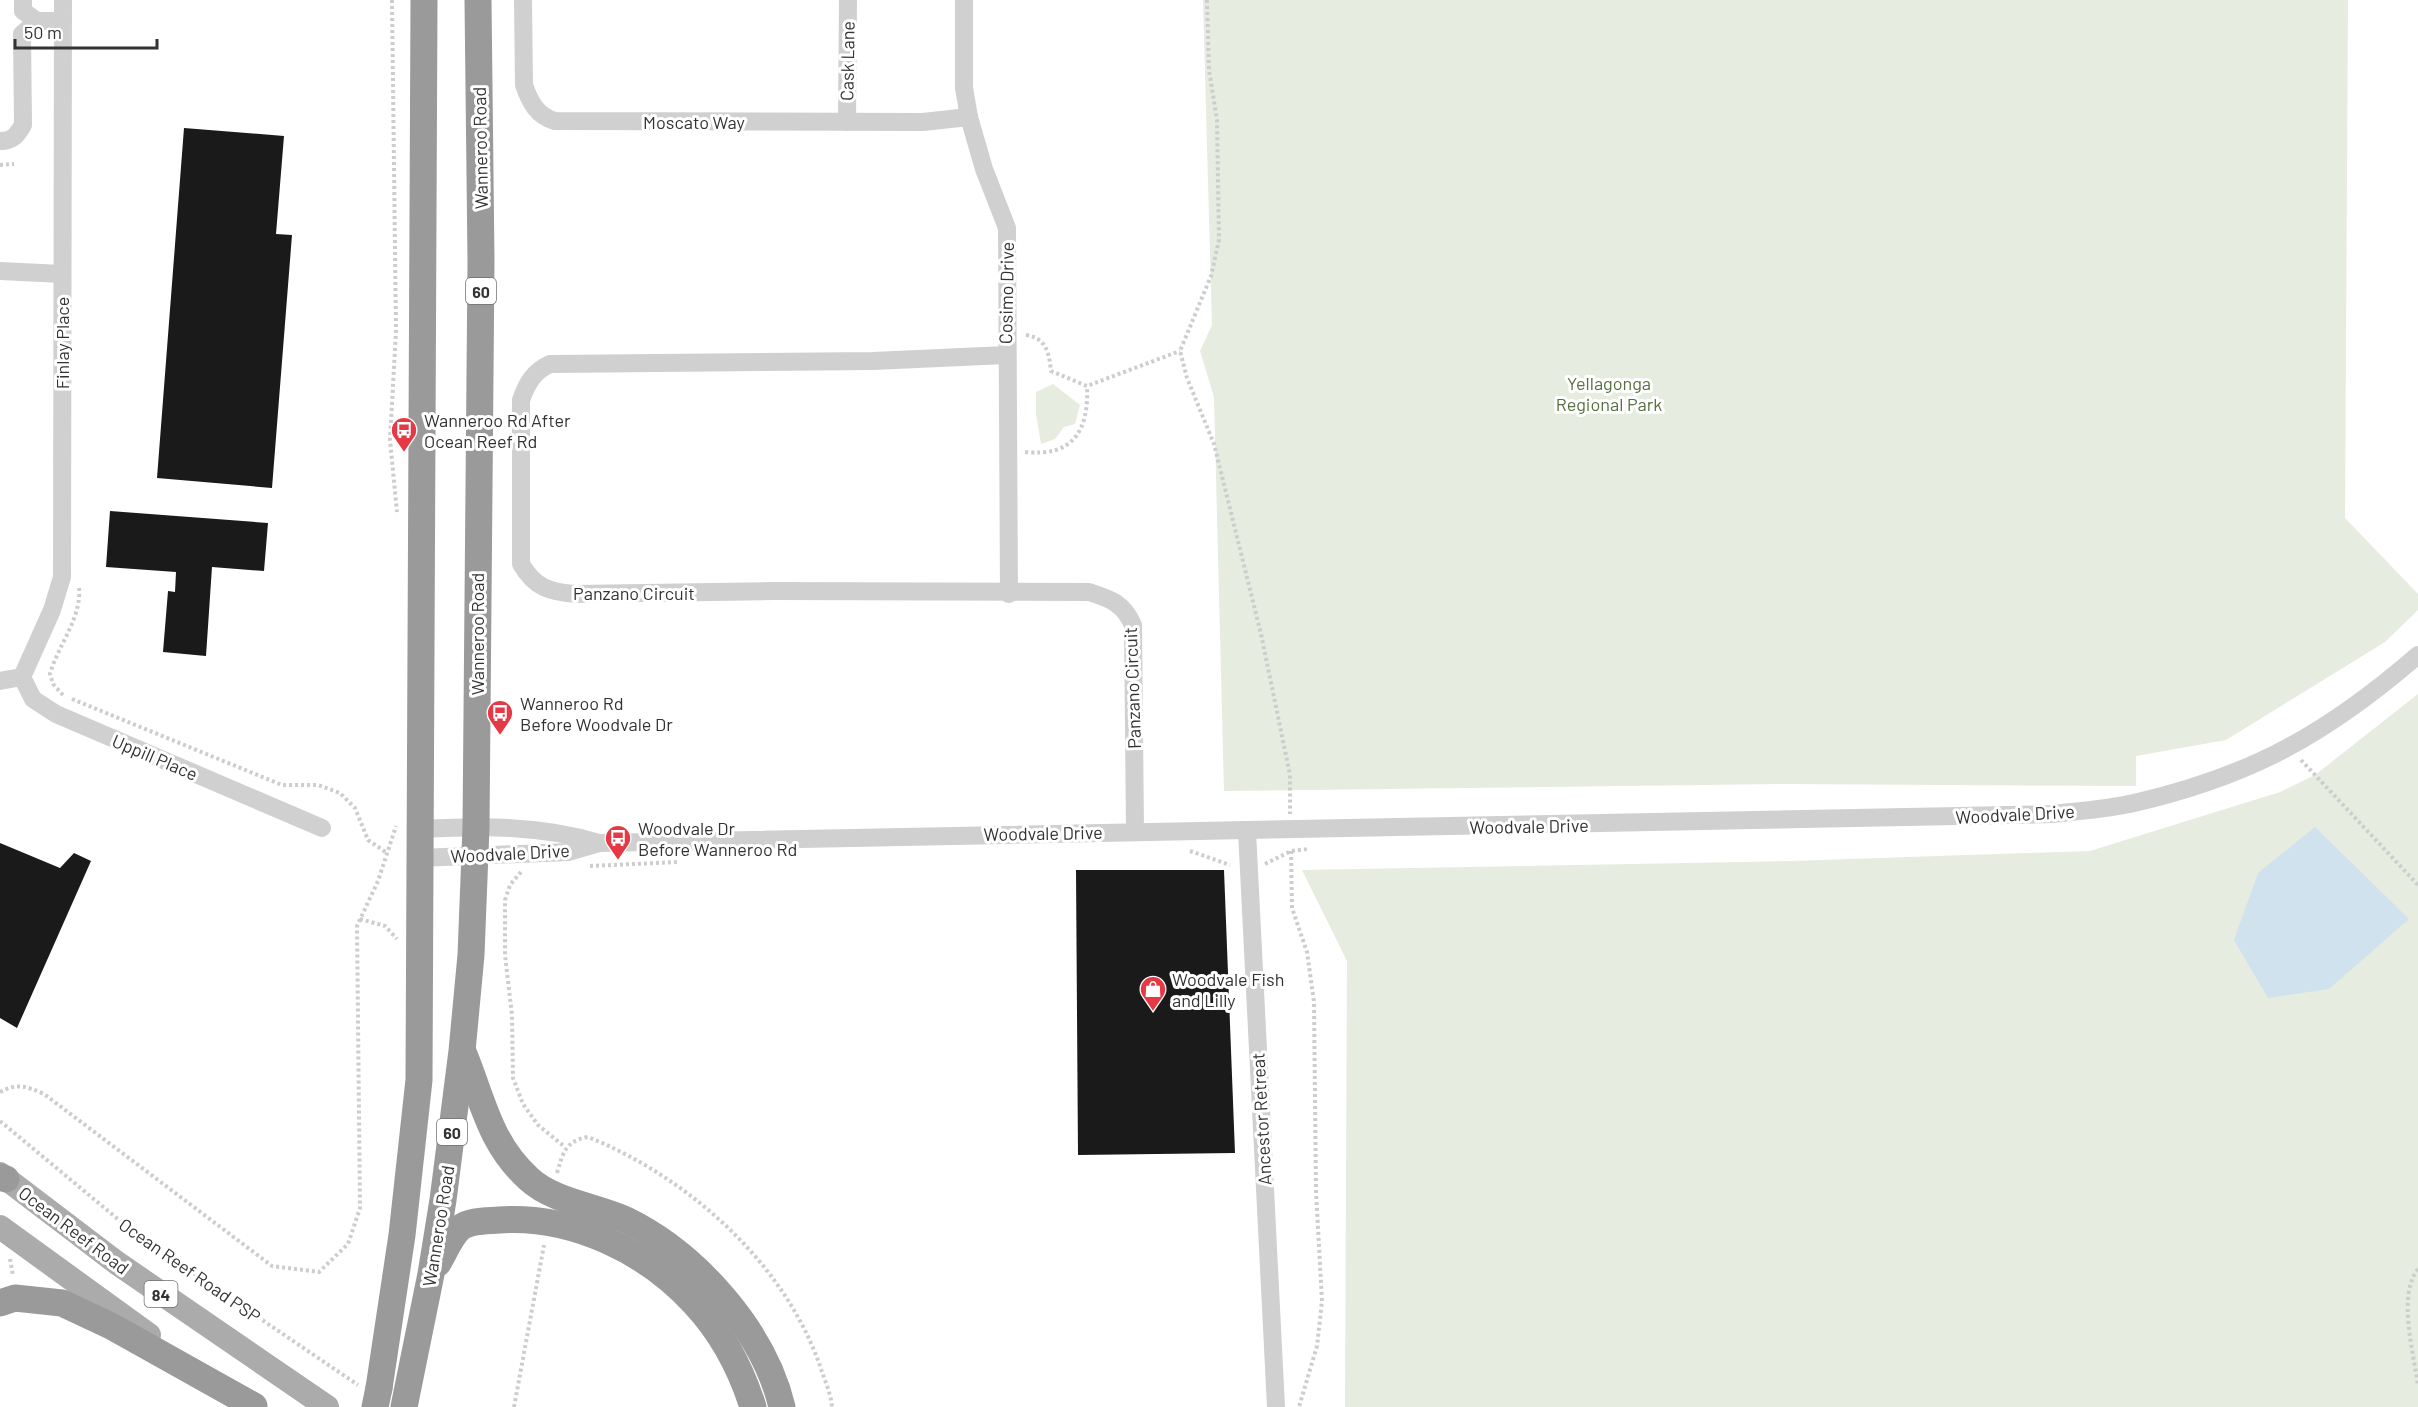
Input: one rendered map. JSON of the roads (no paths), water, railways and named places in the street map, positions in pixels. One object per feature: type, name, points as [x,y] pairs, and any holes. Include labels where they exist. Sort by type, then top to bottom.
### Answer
[{"type":"highway","name":"60","points":[[371,1394],[402,1234],[418,1080],[420,858],[410,822],[424,0]]},
{"type":"highway","name":"Wanneroo Road","points":[[404,1406],[431,1274],[462,1051],[471,955],[476,827],[481,261],[478,0]]},
{"type":"highway","points":[[462,1051],[481,1097],[491,1131],[509,1160],[531,1182],[627,1220],[696,1270],[725,1299],[749,1331],[766,1362],[782,1407]]},
{"type":"highway","points":[[431,1274],[459,1229],[470,1223],[531,1221],[583,1231],[610,1242],[640,1258],[695,1304],[730,1352],[743,1377],[753,1407]]},
{"type":"highway","points":[[0,1303],[15,1298],[62,1303],[111,1326],[254,1407]]},
{"type":"main road","name":"Ocean Reef Road","points":[[2,1177],[117,1263],[327,1407]]},
{"type":"main road","name":"84","points":[[0,1227],[107,1306],[254,1407]]},
{"type":"street","points":[[23,0],[23,11],[37,21],[63,21]]},
{"type":"street","name":"Finlay Place","points":[[22,677],[52,610],[62,570],[63,0]]},
{"type":"street","name":"Moscato Way","points":[[523,0],[524,86],[534,107],[547,119],[555,122],[923,122],[969,117]]},
{"type":"street","name":"Cask Lane","points":[[847,122],[848,0]]},
{"type":"street","name":"Cosimo Drive","points":[[964,0],[964,88],[969,117],[984,169],[1007,228],[1013,349],[1009,594]]},
{"type":"street","points":[[0,141],[8,141],[17,136],[23,125],[22,34],[37,21]]},
{"type":"street","points":[[0,271],[62,274]]},
{"type":"street","name":"Panzano Circuit","points":[[1013,349],[873,361],[550,364],[540,369],[532,377],[521,400],[521,564],[529,578],[540,587],[553,593],[1009,594],[1089,592],[1114,600],[1126,611],[1133,625],[1135,832]]},
{"type":"street","name":"Woodvale Drive","points":[[420,858],[568,852],[599,843],[2053,814],[2133,804],[2231,774],[2285,751],[2345,714],[2418,655]]},
{"type":"street","points":[[0,681],[22,677]]},
{"type":"street","name":"Uppill Place","points":[[22,677],[33,699],[56,714],[321,828]]},
{"type":"street","name":"Woodvale Drive","points":[[410,822],[567,833],[599,843]]},
{"type":"street","name":"Ancestor Retreat","points":[[1247,831],[1276,1407]]},
{"type":"water","points":[[2315,827],[2409,919],[2329,989],[2268,998],[2234,940],[2258,873]]},
{"type":"place","name":"Wanneroo Rd After Ocean Reef Rd","points":[[404,453]]},
{"type":"place","name":"Wanneroo Rd Before Woodvale Dr","points":[[500,736]]},
{"type":"place","name":"Woodvale Dr Before Wanneroo Rd","points":[[618,861]]},
{"type":"place","name":"Woodvale Fish and Lilly","points":[[1153,1012]]},
{"type":"park label","name":"Yellagonga Regional Park","points":[[1609,394]]}]
